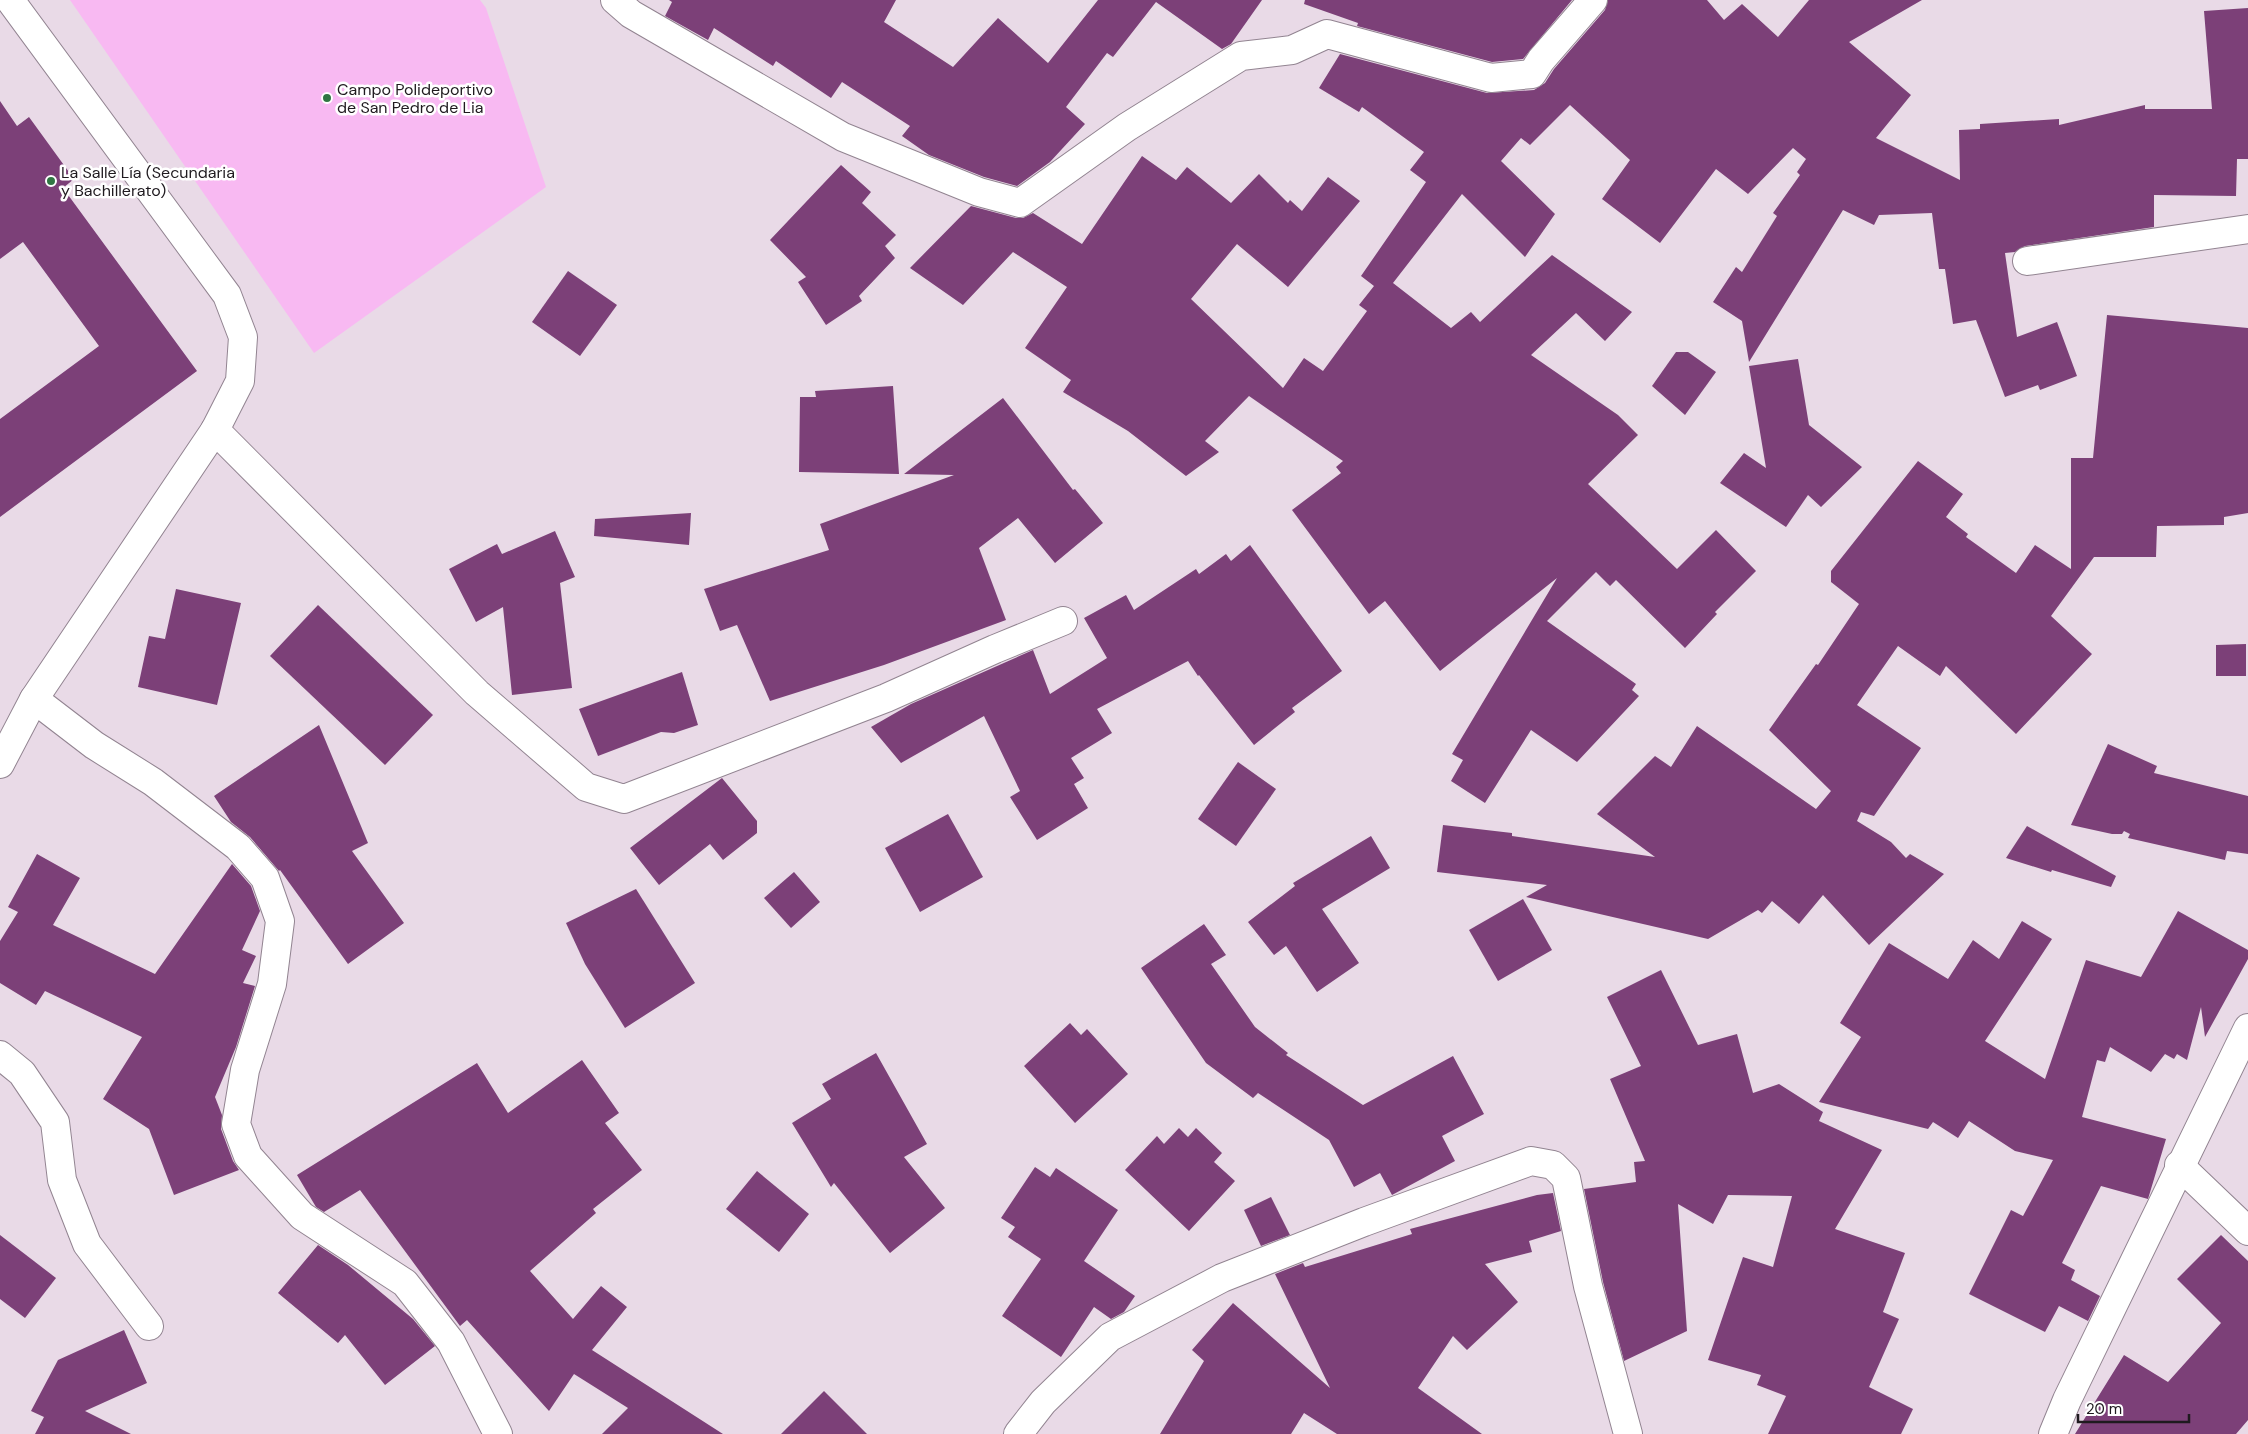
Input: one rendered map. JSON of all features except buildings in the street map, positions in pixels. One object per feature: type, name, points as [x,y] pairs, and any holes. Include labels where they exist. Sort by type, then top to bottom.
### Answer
[{"type":"street","points":[[0,764],[34,699],[215,430],[240,381],[243,337],[227,295],[10,0]]},
{"type":"street","points":[[615,0],[631,14],[843,138],[979,192],[1020,203],[1127,127],[1241,56],[1292,50],[1327,34],[1491,78],[1532,74],[1541,60],[1593,0]]},
{"type":"street","points":[[2027,261],[2248,229]]},
{"type":"street","points":[[215,430],[477,693],[586,787],[624,799],[886,698],[1063,621]]},
{"type":"street","points":[[34,699],[94,745],[153,782],[238,847],[265,878],[280,921],[272,984],[245,1070],[236,1124],[248,1156],[302,1216],[405,1283],[450,1342],[498,1434]]},
{"type":"street","points":[[2053,1434],[2067,1400],[2248,1028]]},
{"type":"street","points":[[0,1055],[22,1073],[55,1122],[62,1180],[87,1244],[149,1326]]},
{"type":"street","points":[[1018,1434],[1043,1402],[1110,1337],[1222,1278],[1364,1222],[1531,1161],[1553,1165],[1566,1178],[1588,1286],[1628,1434]]},
{"type":"street","points":[[2180,1166],[2248,1231]]},
{"type":"shaded area","name":"Campo Polideportivo de San Pedro de Lia","points":[[70,0],[480,0],[486,8],[546,187],[314,353]]},
{"type":"place","name":"Campo Polideportivo de San Pedro de Lia","points":[[327,98]]},
{"type":"place","name":"La Salle Lía (Secundaria y Bachillerato)","points":[[51,181]]}]
